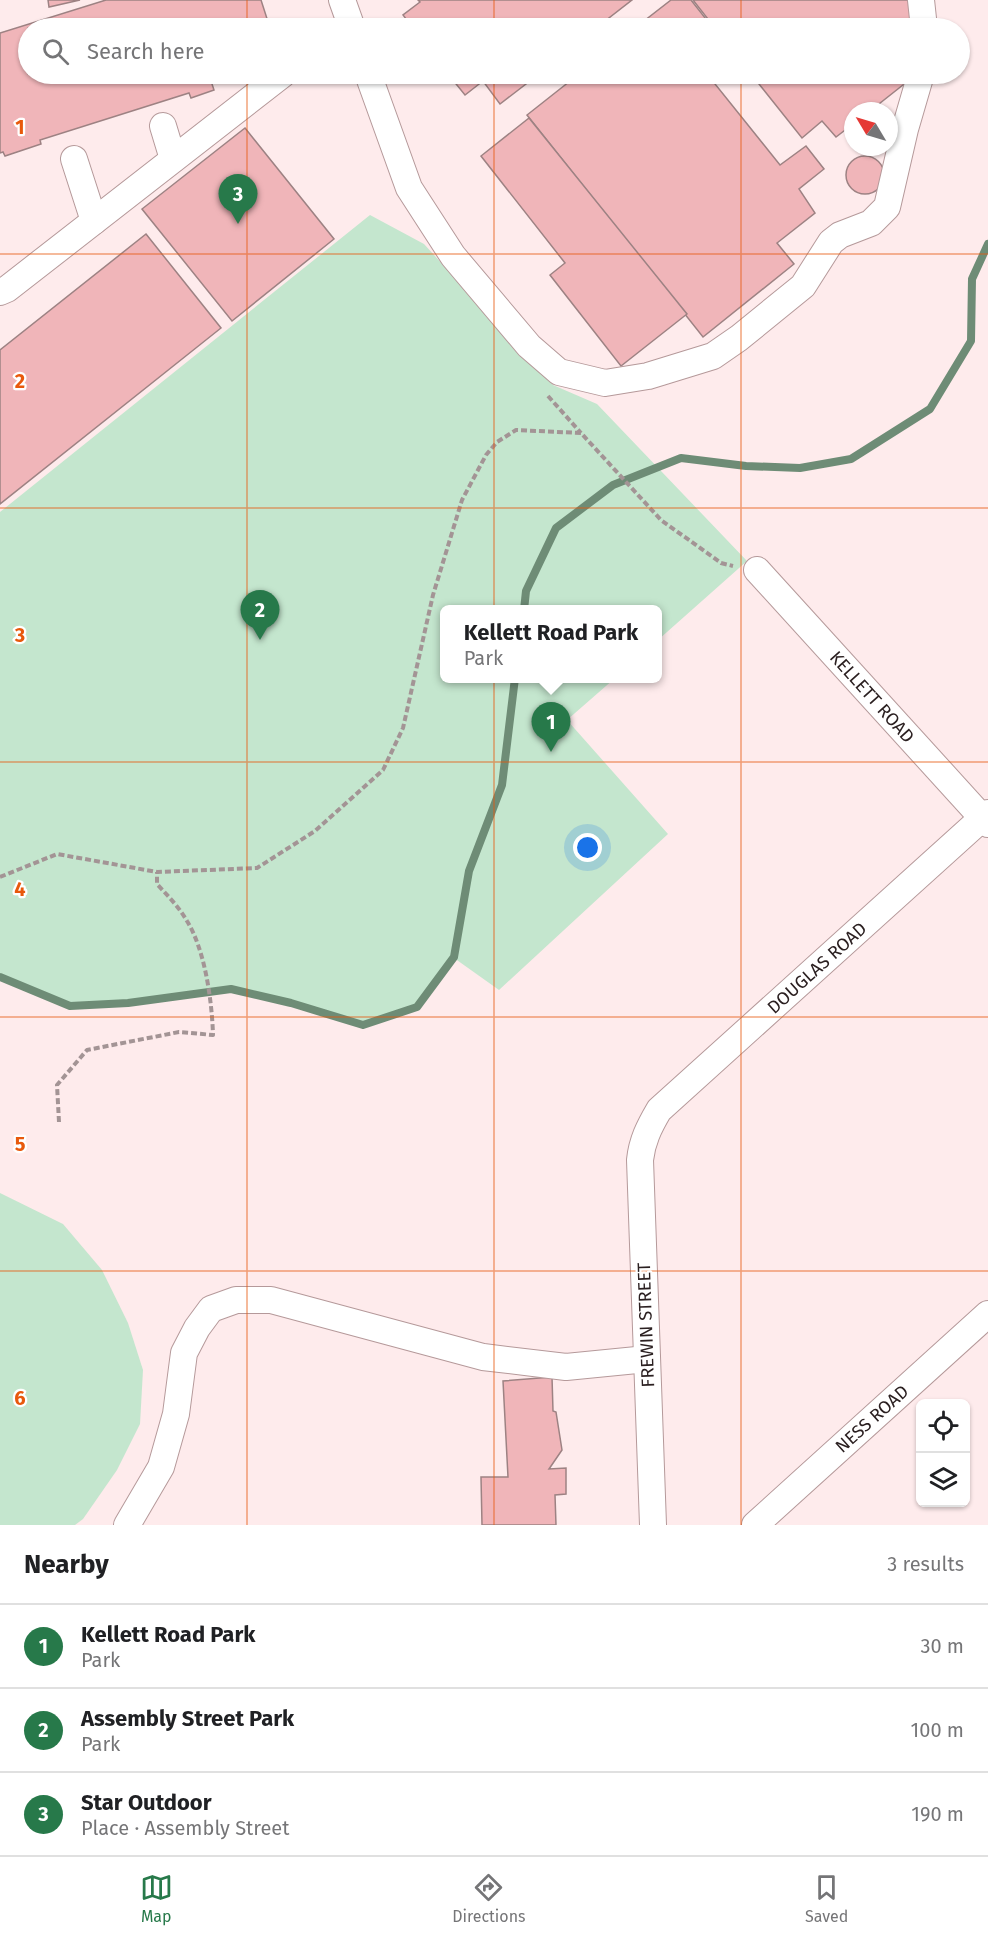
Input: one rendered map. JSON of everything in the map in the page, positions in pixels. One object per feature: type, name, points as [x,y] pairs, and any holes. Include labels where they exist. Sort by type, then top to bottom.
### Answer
[{"type":"street","points":[[921,0],[923,18]]},
{"type":"street","points":[[0,292],[7,289],[270,84]]},
{"type":"street","points":[[372,84],[409,188],[453,255],[529,346],[559,372],[604,383],[648,376],[713,356],[803,286],[831,242],[840,235],[871,223],[887,207],[918,84]]},
{"type":"street","points":[[163,126],[173,159]]},
{"type":"street","points":[[74,159],[94,221]]},
{"type":"street","name":"KELLETT ROAD","points":[[757,570],[986,818]]},
{"type":"street","name":"DOUGLAS ROAD","points":[[649,1126],[659,1110],[986,818]]},
{"type":"street","name":"FREWIN STREET","points":[[649,1126],[642,1144],[640,1160],[653,1525]]},
{"type":"street","points":[[127,1525],[161,1467],[176,1414],[184,1353],[197,1328],[211,1309],[236,1300],[271,1300],[483,1357],[566,1367],[647,1359]]},
{"type":"street","name":"NESS ROAD","points":[[755,1525],[988,1314]]},
{"type":"path","points":[[0,877],[57,854],[157,872],[257,868],[315,831],[383,770],[403,728],[433,595],[462,500],[486,455],[496,442],[516,430],[581,434],[662,519],[721,563],[757,570]]},
{"type":"path","points":[[59,1122],[57,1085],[87,1050],[179,1032],[213,1035],[212,1008],[198,946],[188,921],[157,884],[157,872]]},
{"type":"green space","points":[[370,215],[424,244],[553,385],[597,404],[747,561],[662,636],[662,605],[440,605],[440,683],[609,683],[567,720],[668,834],[499,990],[454,958],[417,1007],[363,1025],[291,1003],[231,989],[128,1003],[70,1006],[0,977],[0,512]]},
{"type":"green space","points":[[0,1193],[63,1224],[102,1270],[128,1323],[143,1370],[140,1424],[117,1470],[83,1519],[75,1525],[0,1525]]},
{"type":"building","points":[[48,0],[80,0],[49,7]]},
{"type":"building","points":[[106,0],[261,0],[267,18],[48,18]]},
{"type":"building","points":[[418,0],[632,0],[609,18],[405,18],[403,15],[420,2]]},
{"type":"building","points":[[671,0],[691,0],[705,18],[648,18]]},
{"type":"building","points":[[693,0],[910,0],[913,18],[707,18]]},
{"type":"building","points":[[18,27],[18,84],[212,84],[214,90],[191,98],[189,93],[40,140],[41,144],[5,156],[3,152],[0,153],[0,33]]},
{"type":"building","points":[[456,84],[479,84],[465,95]]},
{"type":"building","points":[[485,84],[526,84],[500,104]]},
{"type":"building","points":[[566,84],[715,84],[780,165],[806,146],[824,169],[799,189],[815,213],[777,243],[794,264],[703,337],[527,115]]},
{"type":"building","points":[[759,84],[904,84],[881,102],[844,102],[844,131],[836,137],[822,121],[802,138]]},
{"type":"building","points":[[529,118],[687,314],[621,366],[550,275],[565,263],[481,156]]},
{"type":"building","points":[[245,128],[334,239],[232,321],[142,209]]},
{"type":"building","points":[[865,156],[872,158],[882,168],[884,175],[882,182],[872,192],[865,194],[858,192],[848,182],[846,175],[848,168],[858,158]]},
{"type":"building","points":[[146,234],[221,328],[0,504],[0,350]]},
{"type":"building","points":[[552,1377],[553,1411],[556,1412],[562,1450],[549,1469],[566,1468],[566,1494],[555,1495],[556,1525],[482,1525],[481,1477],[508,1477],[503,1381]]},
{"type":"waterway","points":[[525,605],[526,591],[556,528],[613,485],[681,458],[746,466],[800,468],[851,459],[930,409],[971,341],[972,279],[988,244]]},
{"type":"waterway","points":[[0,977],[70,1006],[128,1003],[231,989],[291,1003],[363,1025],[417,1007],[454,957],[469,871],[502,785],[514,683]]},
{"type":"place","name":"Star Outdoor","points":[[238,224]]},
{"type":"place","name":"Assembly Street Park","points":[[260,640]]},
{"type":"place","name":"Kellett Road Park","points":[[551,752]]}]
